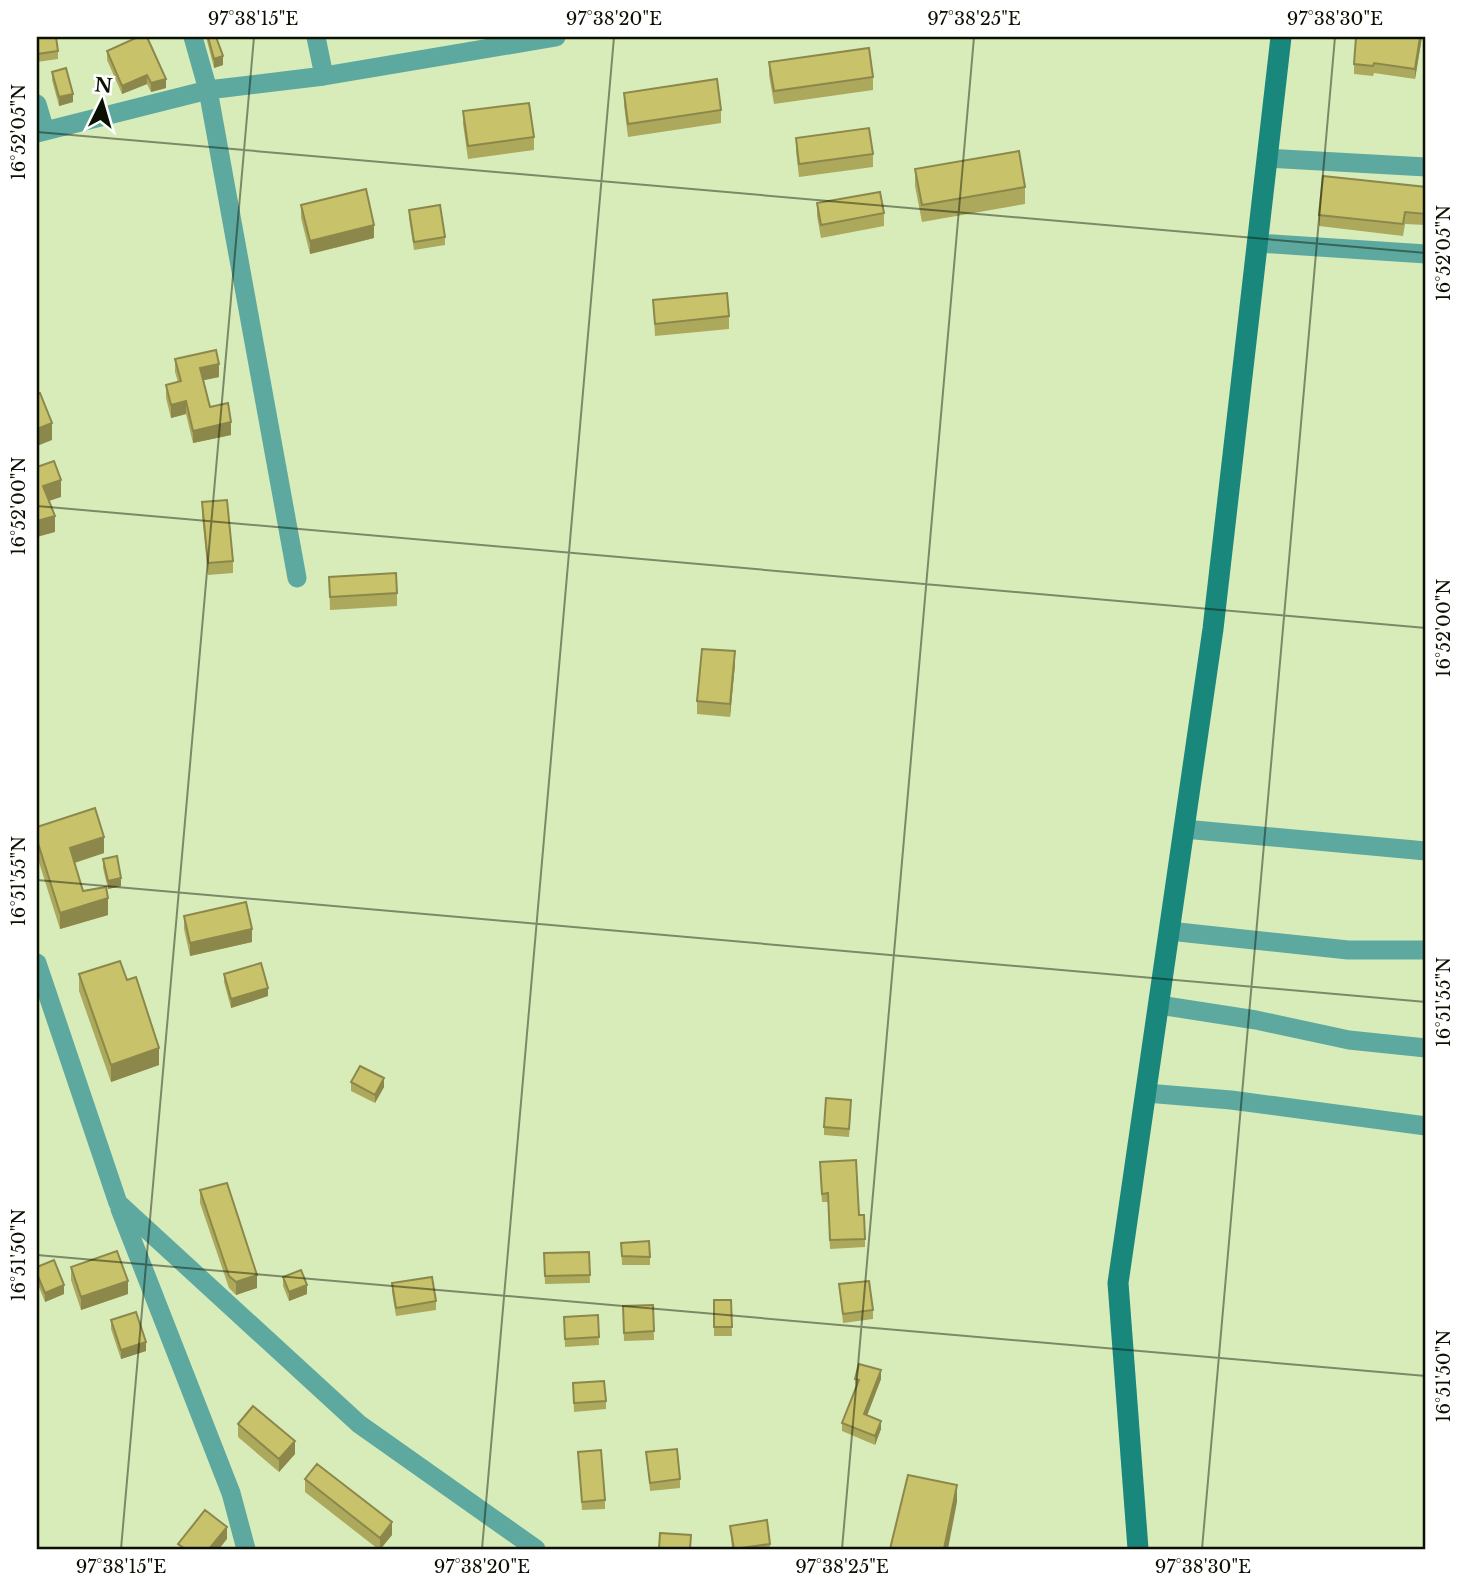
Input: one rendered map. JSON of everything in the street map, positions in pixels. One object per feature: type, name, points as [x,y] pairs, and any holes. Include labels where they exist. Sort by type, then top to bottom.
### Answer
[{"type":"street","points":[[193,37],[208,90],[297,578]]},
{"type":"street","points":[[316,37],[324,76]]},
{"type":"street","points":[[37,104],[41,132],[208,90],[324,76],[479,43],[556,37]]},
{"type":"street","points":[[1138,1549],[1118,1283],[1213,629],[1281,37]]},
{"type":"street","points":[[1267,158],[1426,167]]},
{"type":"street","points":[[1257,243],[1426,254]]},
{"type":"street","points":[[1184,829],[1426,851]]},
{"type":"street","points":[[1169,931],[1348,950],[1426,950]]},
{"type":"street","points":[[37,963],[118,1203],[231,1493],[246,1549]]},
{"type":"street","points":[[1159,1005],[1256,1020],[1349,1040],[1426,1048]]},
{"type":"street","points":[[1146,1093],[1426,1126]]},
{"type":"street","points":[[118,1203],[359,1424],[536,1549]]},
{"type":"building","points":[[37,37],[56,37],[58,51],[37,54]]},
{"type":"building","points":[[138,37],[147,37],[166,79],[151,83],[147,75],[122,86],[107,51]]},
{"type":"building","points":[[208,37],[216,37],[223,56],[214,59]]},
{"type":"building","points":[[1356,37],[1420,37],[1415,69],[1374,63],[1373,66],[1354,64]]},
{"type":"building","points":[[869,48],[873,77],[774,91],[769,62]]},
{"type":"building","points":[[66,68],[73,94],[59,97],[52,72]]},
{"type":"building","points":[[717,79],[721,110],[628,124],[624,93]]},
{"type":"building","points":[[529,103],[534,137],[468,146],[463,111]]},
{"type":"building","points":[[869,128],[873,154],[799,164],[796,138]]},
{"type":"building","points":[[1019,151],[1025,187],[922,205],[915,169]]},
{"type":"building","points":[[1323,176],[1426,187],[1426,214],[1405,212],[1403,224],[1319,215]]},
{"type":"building","points":[[366,189],[374,225],[310,241],[301,205]]},
{"type":"building","points":[[880,192],[884,213],[821,225],[817,203]]},
{"type":"building","points":[[440,205],[445,237],[414,242],[409,210]]},
{"type":"building","points":[[727,293],[729,316],[655,324],[653,300]]},
{"type":"building","points":[[216,350],[219,364],[200,368],[210,407],[228,403],[231,422],[193,431],[186,401],[171,405],[166,385],[181,381],[175,359]]},
{"type":"building","points":[[40,393],[52,423],[37,429],[37,394]]},
{"type":"building","points":[[54,461],[61,480],[43,486],[55,516],[37,521],[37,467]]},
{"type":"building","points":[[227,500],[233,561],[208,563],[202,502]]},
{"type":"building","points":[[396,573],[397,593],[330,597],[329,577]]},
{"type":"building","points":[[702,649],[735,651],[730,704],[697,701]]},
{"type":"building","points":[[95,808],[104,837],[70,848],[83,891],[106,887],[108,898],[60,913],[37,840],[37,827]]},
{"type":"building","points":[[117,856],[121,878],[108,881],[103,859]]},
{"type":"building","points":[[246,902],[252,929],[190,943],[184,916]]},
{"type":"building","points":[[120,961],[127,980],[136,977],[159,1048],[111,1065],[79,974]]},
{"type":"building","points":[[261,963],[268,988],[231,999],[224,974]]},
{"type":"building","points":[[360,1066],[384,1078],[375,1095],[351,1082]]},
{"type":"building","points":[[826,1098],[851,1100],[849,1129],[824,1127]]},
{"type":"building","points":[[856,1160],[859,1215],[864,1215],[865,1239],[830,1240],[828,1193],[822,1194],[820,1162]]},
{"type":"building","points":[[227,1183],[257,1275],[236,1282],[229,1276],[200,1190]]},
{"type":"building","points":[[649,1241],[650,1257],[622,1256],[621,1243]]},
{"type":"building","points":[[117,1251],[128,1281],[81,1297],[71,1267]]},
{"type":"building","points":[[589,1252],[590,1275],[545,1276],[544,1253]]},
{"type":"building","points":[[54,1260],[64,1285],[45,1293],[37,1267]]},
{"type":"building","points":[[301,1270],[307,1285],[289,1292],[283,1277]]},
{"type":"building","points":[[432,1277],[436,1301],[396,1308],[392,1283]]},
{"type":"building","points":[[869,1281],[873,1310],[843,1314],[839,1284]]},
{"type":"building","points":[[714,1300],[731,1300],[732,1327],[714,1327]]},
{"type":"building","points":[[653,1305],[654,1331],[624,1333],[623,1306]]},
{"type":"building","points":[[136,1312],[146,1342],[121,1350],[111,1320]]},
{"type":"building","points":[[598,1315],[599,1337],[565,1339],[564,1317]]},
{"type":"building","points":[[859,1364],[881,1370],[864,1414],[881,1421],[875,1436],[842,1423],[859,1380],[855,1379]]},
{"type":"building","points":[[604,1381],[606,1401],[574,1403],[573,1383]]},
{"type":"building","points":[[253,1406],[295,1441],[279,1459],[238,1424]]},
{"type":"building","points":[[677,1449],[680,1479],[650,1483],[646,1452]]},
{"type":"building","points":[[601,1450],[605,1500],[582,1502],[578,1452]]},
{"type":"building","points":[[317,1464],[392,1522],[380,1538],[305,1479]]},
{"type":"building","points":[[908,1475],[957,1485],[944,1549],[890,1549]]},
{"type":"building","points":[[205,1510],[227,1527],[209,1549],[185,1549],[178,1544]]},
{"type":"building","points":[[767,1520],[770,1544],[734,1549],[730,1526]]},
{"type":"building","points":[[660,1533],[691,1535],[690,1549],[659,1549]]}]
